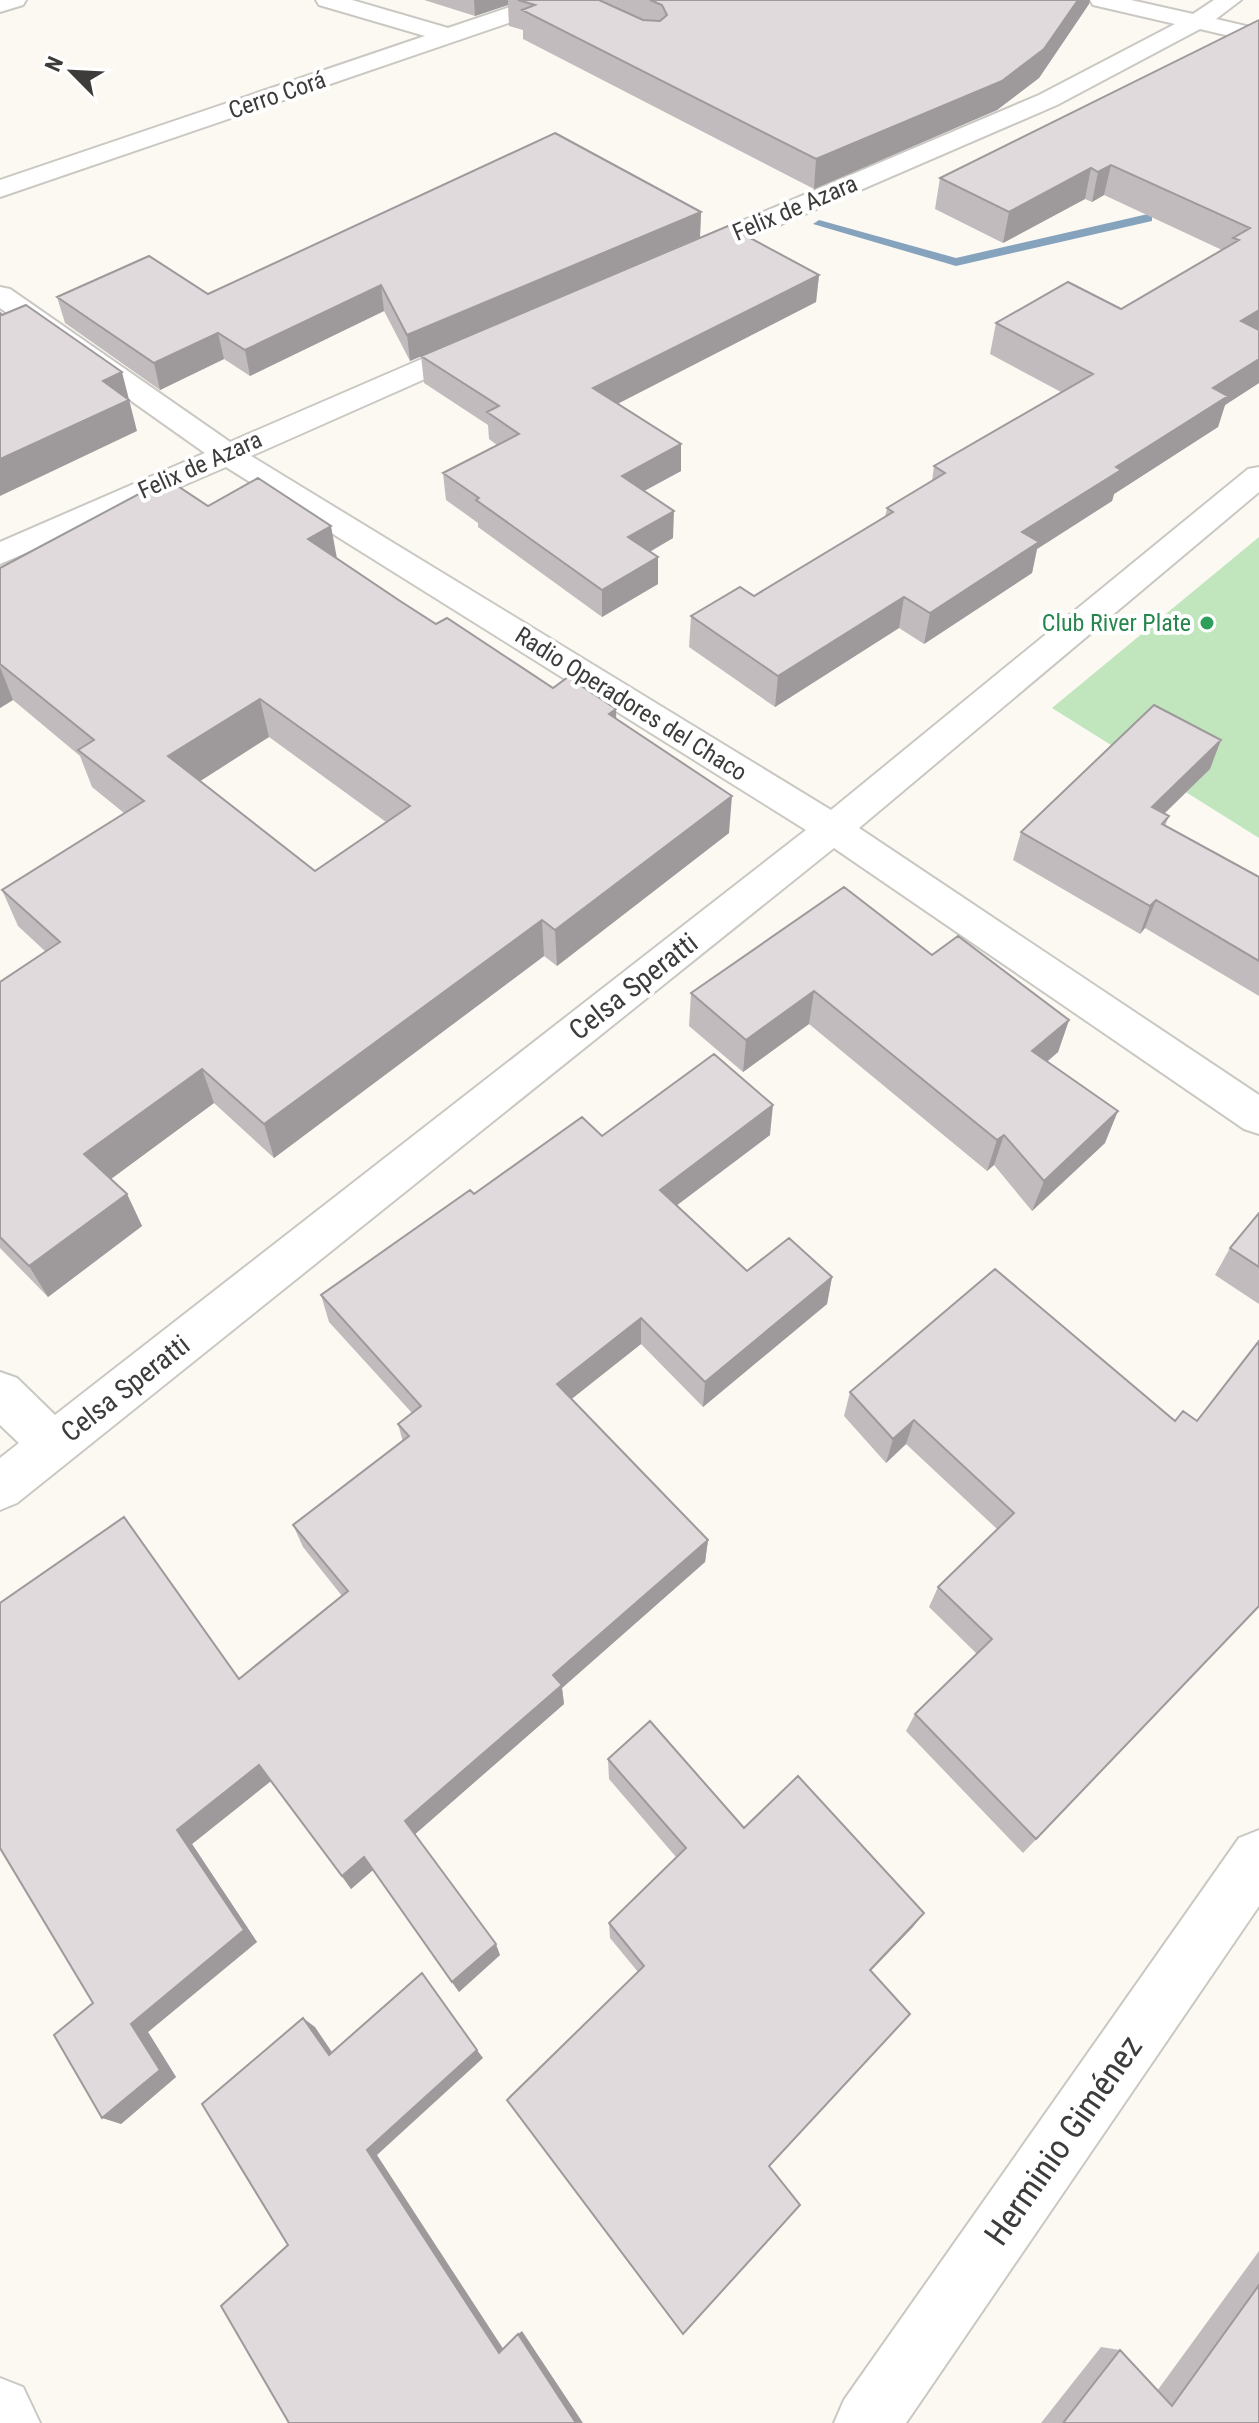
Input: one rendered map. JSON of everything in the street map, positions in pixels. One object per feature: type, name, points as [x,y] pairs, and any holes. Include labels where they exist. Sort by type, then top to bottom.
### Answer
[{"type":"street","points":[[0,5],[15,0]]},
{"type":"street","points":[[327,0],[450,36]]},
{"type":"street","points":[[1101,0],[1259,36]]},
{"type":"street","name":"Felix de Azara","points":[[666,264],[1048,100],[1196,22],[1230,0]]},
{"type":"street","name":"Cerro Corá","points":[[0,189],[450,36],[564,2]]},
{"type":"street","name":"Radio Operadores del Chaco","points":[[0,295],[225,453],[833,829],[1259,1117]]},
{"type":"street","name":"Felix de Azara","points":[[0,554],[504,333]]},
{"type":"street","name":"Celsa Speratti","points":[[0,1487],[833,829],[1259,476]]},
{"type":"street","points":[[0,1393],[53,1445]]},
{"type":"street","name":"Herminio Giménez","points":[[867,2423],[1259,1858]]},
{"type":"street","points":[[0,2410],[7,2423]]},
{"type":"green space","name":"Club River Plate","points":[[1259,537],[1259,838],[1052,708]]},
{"type":"building","points":[[518,0],[599,0],[643,20],[660,21],[667,15],[662,5],[650,0],[1078,0],[1044,49],[1002,81],[816,159],[522,10],[535,5]]},
{"type":"building","points":[[1259,20],[1259,310],[1241,321],[1259,330],[1259,359],[1213,388],[1228,396],[1116,467],[1121,470],[1022,532],[1039,542],[930,613],[904,597],[778,676],[691,616],[740,587],[754,596],[893,512],[887,508],[945,473],[934,466],[1093,374],[996,323],[1068,282],[1121,309],[1239,240],[1233,238],[1250,228],[1111,165],[1098,172],[1091,168],[1009,212],[940,178]]},
{"type":"building","points":[[555,133],[701,212],[407,335],[381,285],[245,350],[218,333],[154,363],[57,297],[149,256],[208,294]]},
{"type":"building","points":[[728,226],[819,275],[593,388],[681,444],[622,476],[674,511],[628,537],[658,557],[602,590],[443,473],[519,434],[487,412],[499,406],[421,356]]},
{"type":"building","points":[[26,305],[122,372],[103,381],[129,400],[0,459],[0,313],[2,315]]},
{"type":"building","points":[[258,478],[331,526],[308,539],[400,601],[436,624],[447,618],[553,688],[568,677],[616,709],[609,714],[732,796],[555,930],[542,920],[264,1124],[202,1069],[84,1154],[127,1194],[29,1266],[0,1237],[0,982],[60,942],[2,890],[144,801],[78,750],[94,740],[0,664],[0,568],[167,479],[208,506]],"holes":[[[260,699],[410,806],[315,871],[168,756]]]},
{"type":"building","points":[[1154,705],[1221,740],[1152,807],[1169,816],[1162,824],[1259,877],[1259,961],[1156,900],[1150,906],[1021,832]]},
{"type":"building","points":[[844,887],[932,955],[958,936],[1069,1020],[1032,1051],[1118,1111],[1044,1181],[1004,1135],[997,1140],[814,991],[746,1040],[691,993]]},
{"type":"building","points":[[714,1054],[773,1105],[660,1190],[747,1271],[789,1238],[832,1277],[705,1382],[641,1318],[557,1384],[708,1540],[553,1675],[562,1685],[405,1821],[496,1944],[452,1982],[364,1857],[342,1876],[259,1765],[177,1830],[244,1930],[131,2024],[160,2070],[102,2118],[54,2035],[93,2003],[0,1848],[0,1603],[124,1517],[239,1679],[348,1591],[293,1525],[409,1436],[398,1424],[421,1406],[321,1295],[470,1190],[474,1194],[582,1117],[602,1136]]},
{"type":"building","points":[[1259,1213],[1259,1267],[1230,1248]]},
{"type":"building","points":[[995,1269],[1175,1421],[1183,1411],[1197,1421],[1259,1341],[1259,1606],[1036,1839],[915,1714],[992,1639],[938,1587],[1014,1513],[914,1420],[893,1439],[850,1392]]},
{"type":"building","points":[[650,1721],[744,1828],[798,1776],[924,1913],[870,1970],[910,2014],[769,2166],[800,2205],[683,2334],[507,2100],[644,1966],[609,1923],[686,1848],[608,1759]]},
{"type":"building","points":[[422,1973],[477,2050],[367,2150],[499,2353],[518,2334],[576,2423],[289,2423],[221,2306],[288,2245],[202,2104],[303,2018],[329,2055]]},
{"type":"building","points":[[1259,2285],[1259,2423],[1063,2423],[1120,2350],[1172,2406]]},
{"type":"waterway","points":[[819,224],[956,262],[1148,218]]},
{"type":"place","name":"Club River Plate","points":[[1207,623]]}]
